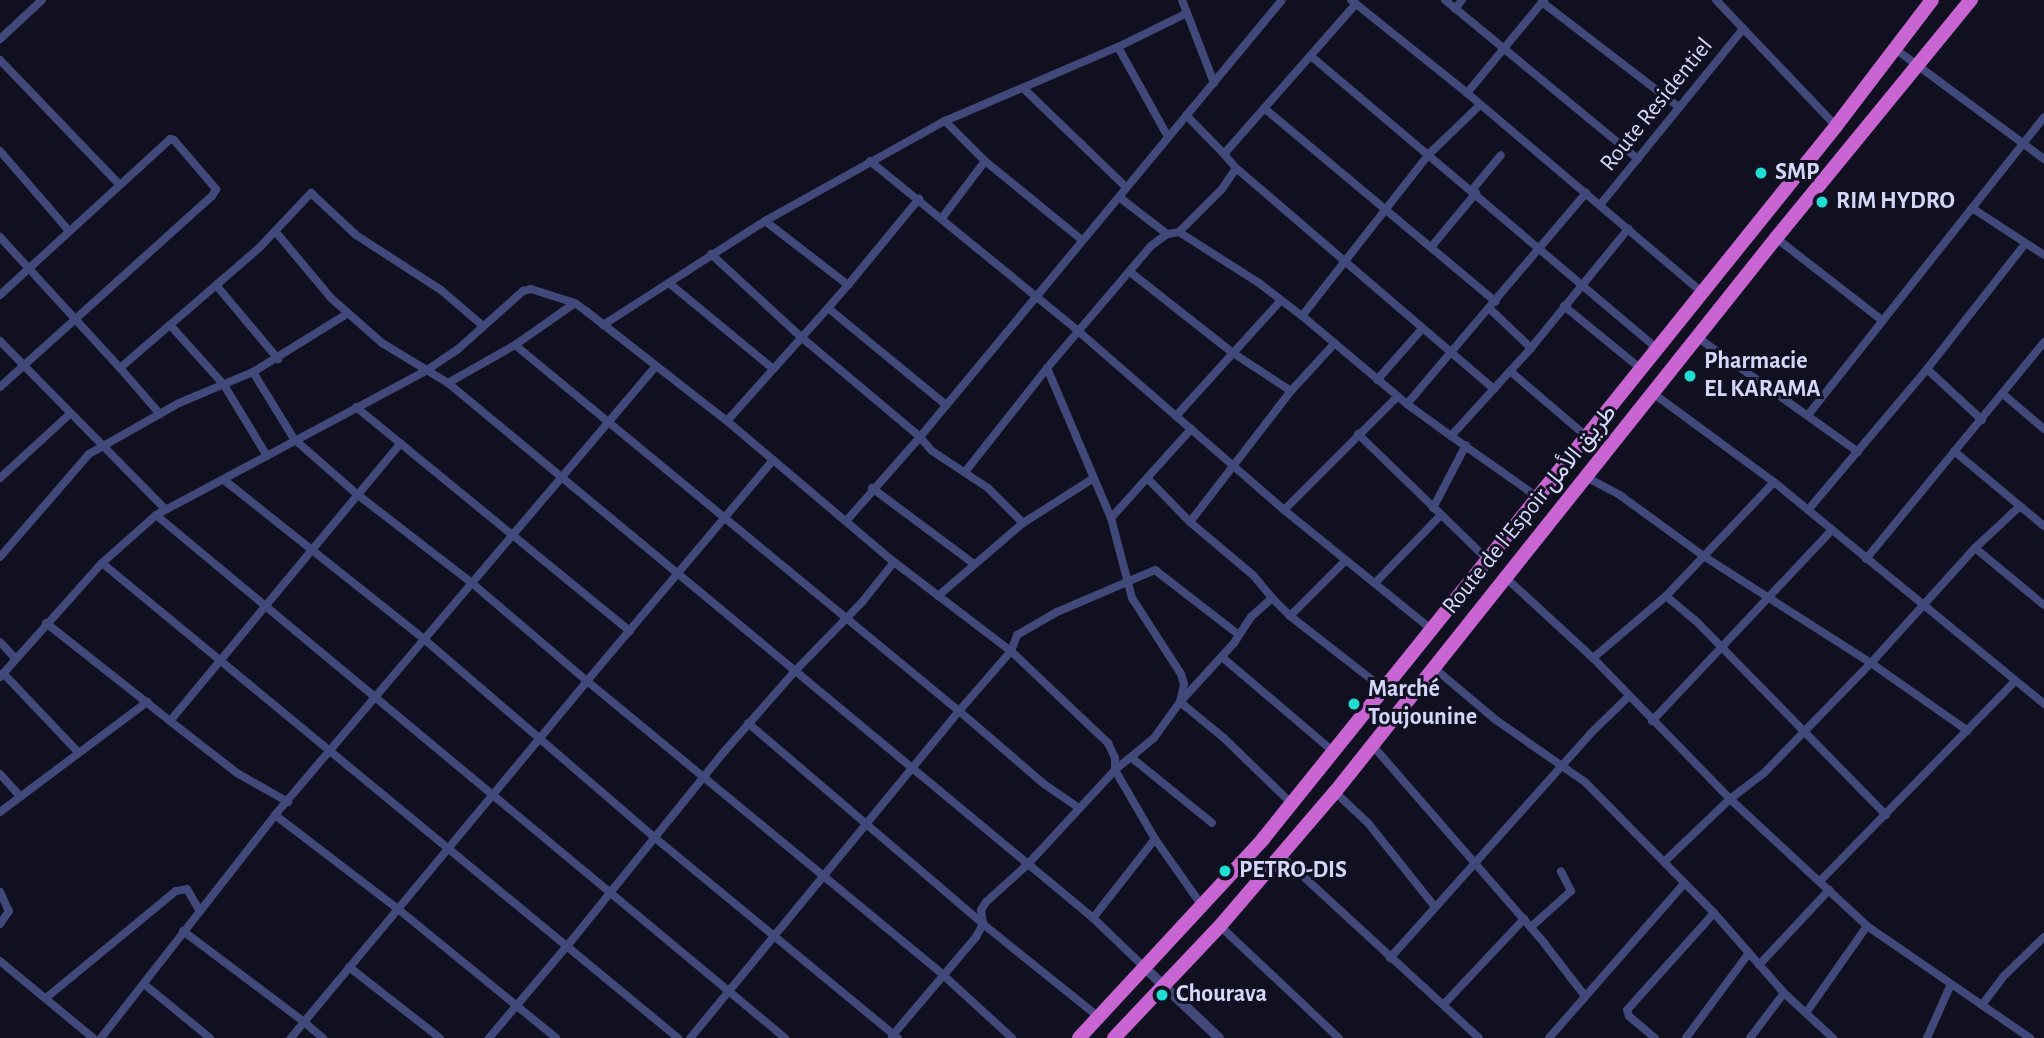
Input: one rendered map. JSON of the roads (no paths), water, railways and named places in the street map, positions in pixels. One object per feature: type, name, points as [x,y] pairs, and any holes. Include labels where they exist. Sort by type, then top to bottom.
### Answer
[{"type":"highway","name":"Route de l’Espoir طريق الأمل","points":[[1079,1038],[1203,907],[1385,690],[1536,496],[1703,293],[1932,0]]},
{"type":"highway","name":"Route de l’Espoir طريق الأمل","points":[[1114,1038],[1220,926],[1373,746],[1776,238],[1971,0]]},
{"type":"street","points":[[0,39],[42,0]]},
{"type":"street","points":[[1182,0],[1214,83]]},
{"type":"street","points":[[847,520],[872,488],[920,437],[1034,296],[1282,0]]},
{"type":"street","points":[[1445,0],[1638,159]]},
{"type":"street","points":[[1455,9],[1462,0]]},
{"type":"street","points":[[1716,0],[1836,125]]},
{"type":"street","points":[[1467,93],[1543,1],[1679,107]]},
{"type":"street","points":[[1224,155],[1312,57],[1353,2]]},
{"type":"street","name":"Route Residentiel","points":[[1353,2],[1467,93],[1703,293]]},
{"type":"street","points":[[603,325],[711,254],[870,161],[945,121],[1118,47],[1187,13]]},
{"type":"street","name":"Route Residentiel","points":[[1600,205],[1743,29]]},
{"type":"street","points":[[1118,47],[1168,137]]},
{"type":"street","points":[[1894,48],[2044,159]]},
{"type":"street","points":[[1312,57],[1542,248],[1657,349]]},
{"type":"street","points":[[0,60],[119,184]]},
{"type":"street","points":[[1023,89],[1126,187]]},
{"type":"street","points":[[1302,316],[1429,154],[1480,105]]},
{"type":"street","points":[[1264,108],[1388,208],[1496,302]]},
{"type":"street","points":[[1186,115],[1236,168],[1494,389]]},
{"type":"street","points":[[1808,415],[2044,117]]},
{"type":"street","points":[[945,121],[985,161],[1082,240]]},
{"type":"street","points":[[0,295],[170,139],[174,140],[215,189],[212,196],[0,387]]},
{"type":"street","points":[[0,151],[69,230]]},
{"type":"street","points":[[1432,246],[1501,155]]},
{"type":"street","points":[[870,161],[1077,330],[1284,510],[1433,631]]},
{"type":"street","points":[[942,218],[985,161]]},
{"type":"street","points":[[965,472],[1077,330],[1151,246],[1167,234],[1179,232],[1216,197],[1236,168]]},
{"type":"street","points":[[1407,404],[1586,193]]},
{"type":"street","points":[[120,368],[216,285],[275,230],[307,195],[314,194],[356,235],[440,290],[483,326]]},
{"type":"street","points":[[1119,197],[1167,234]]},
{"type":"street","points":[[727,421],[848,285],[919,199]]},
{"type":"street","points":[[1972,208],[2044,255]]},
{"type":"street","points":[[765,221],[848,285]]},
{"type":"street","points":[[1451,436],[1531,348],[1628,229]]},
{"type":"street","points":[[275,230],[348,314],[382,343],[449,383],[796,670],[910,769],[1093,918],[1219,1038]]},
{"type":"street","points":[[1179,232],[1281,300],[1397,397],[1536,496]]},
{"type":"street","points":[[0,237],[160,414]]},
{"type":"street","points":[[1776,238],[1883,321]]},
{"type":"street","points":[[1808,510],[1927,369],[2025,244]]},
{"type":"street","points":[[711,254],[801,337],[920,437],[932,451],[999,498],[1023,523]]},
{"type":"street","points":[[1130,272],[1233,353],[1291,391]]},
{"type":"street","points":[[669,283],[772,368]]},
{"type":"street","points":[[216,285],[278,359]]},
{"type":"street","points":[[79,752],[1,675],[102,563],[166,509],[427,370],[457,350],[523,291],[531,289],[575,303],[727,421],[894,562],[1011,651],[1108,743],[1115,758],[1115,770],[1155,839],[1203,907]]},
{"type":"street","points":[[1176,416],[1281,300]]},
{"type":"street","points":[[449,383],[515,345],[575,303]]},
{"type":"street","points":[[1564,306],[1641,369]]},
{"type":"street","points":[[828,308],[946,405]]},
{"type":"street","points":[[1490,309],[1531,348]]},
{"type":"street","points":[[0,556],[89,454],[160,414],[278,359],[348,314]]},
{"type":"street","points":[[170,325],[224,384],[267,456]]},
{"type":"street","points":[[1377,380],[1422,329]]},
{"type":"street","points":[[1698,337],[1858,452]]},
{"type":"street","points":[[0,341],[166,509]]},
{"type":"street","points":[[1866,559],[2044,342]]},
{"type":"street","points":[[1190,522],[1291,391],[1335,343]]},
{"type":"street","points":[[515,345],[959,711],[1025,769],[1079,808]]},
{"type":"street","points":[[101,1038],[275,816],[656,366]]},
{"type":"street","points":[[1047,368],[1111,518],[1126,582],[1138,608],[1181,674],[1184,684],[1180,702]]},
{"type":"street","points":[[1927,369],[1982,420]]},
{"type":"street","points":[[1510,371],[1586,436]]},
{"type":"street","points":[[253,372],[294,439],[358,495],[473,583],[702,778],[942,974],[1012,1038]]},
{"type":"street","points":[[1654,394],[1774,482],[2044,704]]},
{"type":"street","points":[[2003,394],[2044,429]]},
{"type":"street","points":[[1284,510],[1397,397]]},
{"type":"street","points":[[356,407],[515,534],[630,631]]},
{"type":"street","points":[[0,478],[71,413]]},
{"type":"street","points":[[1111,518],[1191,429]]},
{"type":"street","points":[[1359,434],[1487,559]]},
{"type":"street","points":[[170,721],[401,443]]},
{"type":"street","points":[[1433,508],[1466,445]]},
{"type":"street","points":[[1954,451],[2044,526]]},
{"type":"street","points":[[291,1038],[773,460]]},
{"type":"street","points":[[1586,477],[1621,496],[1705,556],[1871,663],[1968,730]]},
{"type":"street","points":[[938,596],[1023,523],[1094,478]]},
{"type":"street","points":[[1148,479],[1190,522],[1253,575],[1290,616],[1385,690]]},
{"type":"street","points":[[224,480],[425,640],[538,739],[775,934],[894,1037],[942,974],[976,937],[983,924],[981,910],[986,902],[1028,864],[1115,770],[1166,726],[1180,702],[1223,658],[1251,617],[1272,598]]},
{"type":"street","points":[[1593,658],[1666,596],[1774,482]]},
{"type":"street","points":[[872,488],[974,564]]},
{"type":"street","points":[[1664,862],[1730,799],[1755,781],[1871,663],[1975,548],[2019,507]]},
{"type":"street","points":[[156,515],[785,1038]]},
{"type":"street","points":[[1375,583],[1440,516]]},
{"type":"street","points":[[1652,721],[1723,649],[1832,530]]},
{"type":"street","points":[[1975,548],[2044,605]]},
{"type":"street","points":[[1290,616],[1346,560]]},
{"type":"street","points":[[489,1038],[611,893],[748,723],[894,562]]},
{"type":"street","points":[[102,563],[678,1038]]},
{"type":"street","points":[[690,1038],[910,769],[1011,651],[1015,638],[1026,629],[1057,611],[1148,571],[1160,573],[1239,635]]},
{"type":"street","points":[[1505,577],[1593,658],[1730,799],[1821,880],[1867,926],[2030,1038]]},
{"type":"street","points":[[1666,596],[1723,649],[1886,815]]},
{"type":"street","points":[[46,623],[237,773],[288,802]]},
{"type":"street","points":[[0,642],[15,658]]},
{"type":"street","points":[[1223,658],[1334,752]]},
{"type":"street","points":[[1433,667],[1496,720],[1585,782],[1714,913],[1784,993],[1833,1038]]},
{"type":"street","points":[[1821,880],[2015,681]]},
{"type":"street","points":[[1390,958],[1561,766],[1629,696]]},
{"type":"street","points":[[0,812],[147,702]]},
{"type":"street","points":[[1180,702],[1224,738],[1292,803]]},
{"type":"street","points":[[748,723],[983,924],[1100,1018]]},
{"type":"street","points":[[1373,746],[1531,927],[1585,996]]},
{"type":"street","points":[[1132,758],[1212,822]]},
{"type":"street","points":[[0,774],[20,796]]},
{"type":"street","points":[[1335,792],[1368,823],[1436,907]]},
{"type":"street","points":[[275,816],[398,909],[556,1038]]},
{"type":"street","points":[[1093,918],[1155,839]]},
{"type":"street","points":[[1280,855],[1479,1038]]},
{"type":"street","points":[[1531,927],[1571,891],[1561,871]]},
{"type":"street","points":[[1549,1038],[1684,884]]},
{"type":"street","points":[[46,998],[176,891],[187,890],[199,910]]},
{"type":"street","points":[[1759,965],[1829,890]]},
{"type":"street","points":[[0,892],[9,911],[0,924]]},
{"type":"street","points":[[1655,1038],[1634,1022],[1628,1010],[1714,913]]},
{"type":"street","points":[[1444,1004],[1524,919]]},
{"type":"street","points":[[1220,926],[1339,1038]]},
{"type":"street","points":[[1806,1013],[1867,926]]},
{"type":"street","points":[[183,931],[323,1038]]},
{"type":"street","points":[[1982,1005],[2005,975],[2044,937]]},
{"type":"street","points":[[1686,1038],[1749,953]]},
{"type":"street","points":[[0,961],[93,1038]]},
{"type":"street","points":[[349,967],[440,1038]]},
{"type":"street","points":[[144,984],[210,1038]]},
{"type":"street","points":[[1927,1038],[1951,984]]},
{"type":"street","points":[[1750,1038],[1784,993]]},
{"type":"place","name":"SMP","points":[[1761,173]]},
{"type":"place","name":"RIM HYDRO","points":[[1822,202]]},
{"type":"place","name":"Pharmacie EL KARAMA","points":[[1690,376]]},
{"type":"place","name":"Marché Toujounine","points":[[1354,704]]},
{"type":"place","name":"PETRO-DIS","points":[[1225,871]]},
{"type":"place","name":"Chourava","points":[[1162,995]]}]
